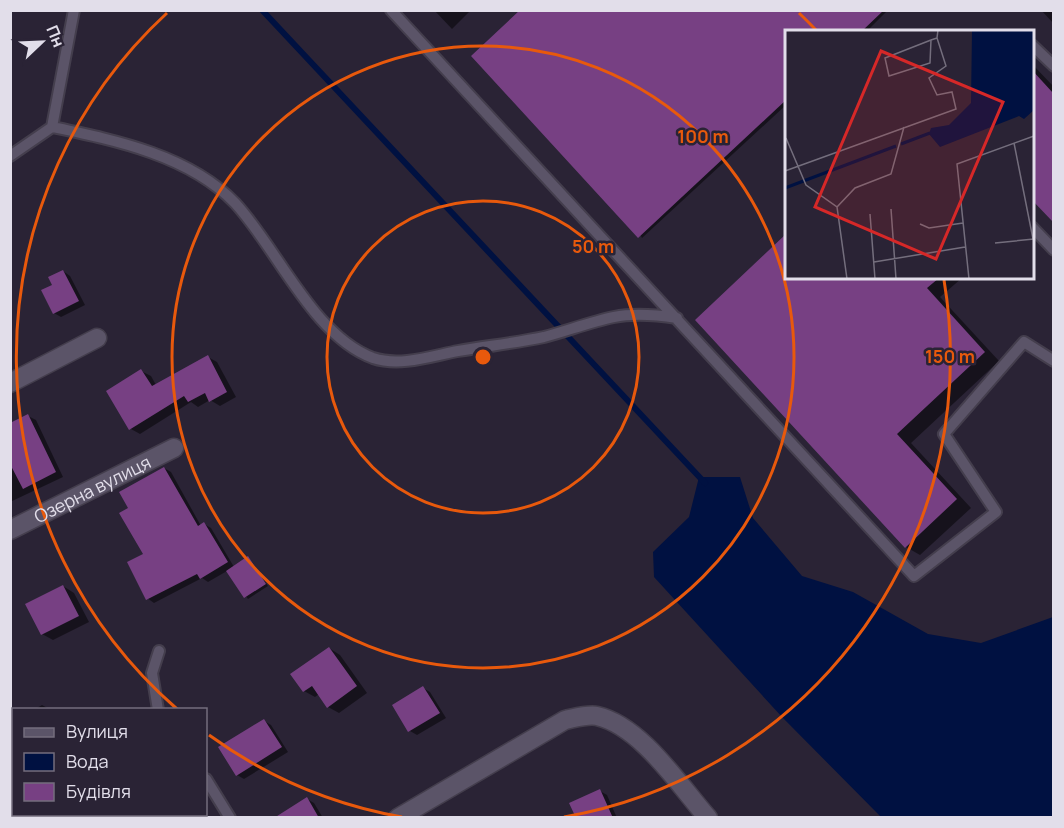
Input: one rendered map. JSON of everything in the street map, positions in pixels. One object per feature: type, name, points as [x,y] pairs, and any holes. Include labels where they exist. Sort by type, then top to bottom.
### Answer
[{"type":"street","points":[[10,383],[97,338]]},
{"type":"street","name":"Озерна вулиця","points":[[10,530],[174,448]]},
{"type":"street","points":[[398,818],[565,720],[595,716],[615,722],[641,740],[708,818]]},
{"type":"lane","points":[[10,156],[52,127],[74,10]]},
{"type":"lane","points":[[391,10],[914,576],[996,512],[944,434],[1024,342],[1053,361]]},
{"type":"lane","points":[[1034,47],[1053,66]]},
{"type":"lane","points":[[52,127],[101,138],[157,156],[210,183],[233,202],[252,224],[302,295],[330,327],[353,347],[374,358],[397,361],[424,358],[546,336],[615,316],[655,315],[677,318]]},
{"type":"lane","points":[[1034,229],[1053,250]]},
{"type":"lane","points":[[158,708],[152,673],[159,651]]},
{"type":"lane","points":[[207,781],[230,818]]},
{"type":"water","points":[[699,477],[740,477],[753,518],[802,576],[853,592],[928,634],[981,643],[1053,617],[1053,817],[881,817],[782,717],[654,577],[653,552],[689,517]]},
{"type":"building","points":[[520,10],[884,10],[863,30],[785,30],[785,101],[638,238],[471,56]]},
{"type":"building","points":[[1034,72],[1053,93],[1053,222],[1034,202]]},
{"type":"building","points":[[785,235],[785,279],[938,279],[927,288],[985,352],[897,434],[957,499],[905,548],[695,320]]},
{"type":"building","points":[[63,270],[79,301],[53,314],[41,290],[52,285],[48,277]]},
{"type":"building","points":[[208,355],[227,392],[209,402],[205,393],[188,402],[184,396],[129,430],[106,391],[141,369],[152,386]]},
{"type":"building","points":[[28,414],[56,472],[23,489],[10,464],[10,423]]},
{"type":"building","points":[[164,467],[198,526],[204,522],[228,562],[200,579],[197,574],[146,600],[127,562],[143,554],[119,513],[128,508],[119,492]]},
{"type":"building","points":[[248,556],[266,584],[244,598],[226,571]]},
{"type":"building","points":[[63,585],[79,616],[41,635],[25,604]]},
{"type":"building","points":[[329,647],[357,686],[327,708],[312,686],[303,692],[290,674]]},
{"type":"building","points":[[423,686],[440,713],[408,732],[392,705]]},
{"type":"building","points":[[264,719],[282,747],[236,776],[218,747]]},
{"type":"building","points":[[600,789],[613,818],[576,818],[569,803]]},
{"type":"building","points":[[307,797],[319,818],[274,818]]},
{"type":"waterway","points":[[262,10],[705,483]]}]
